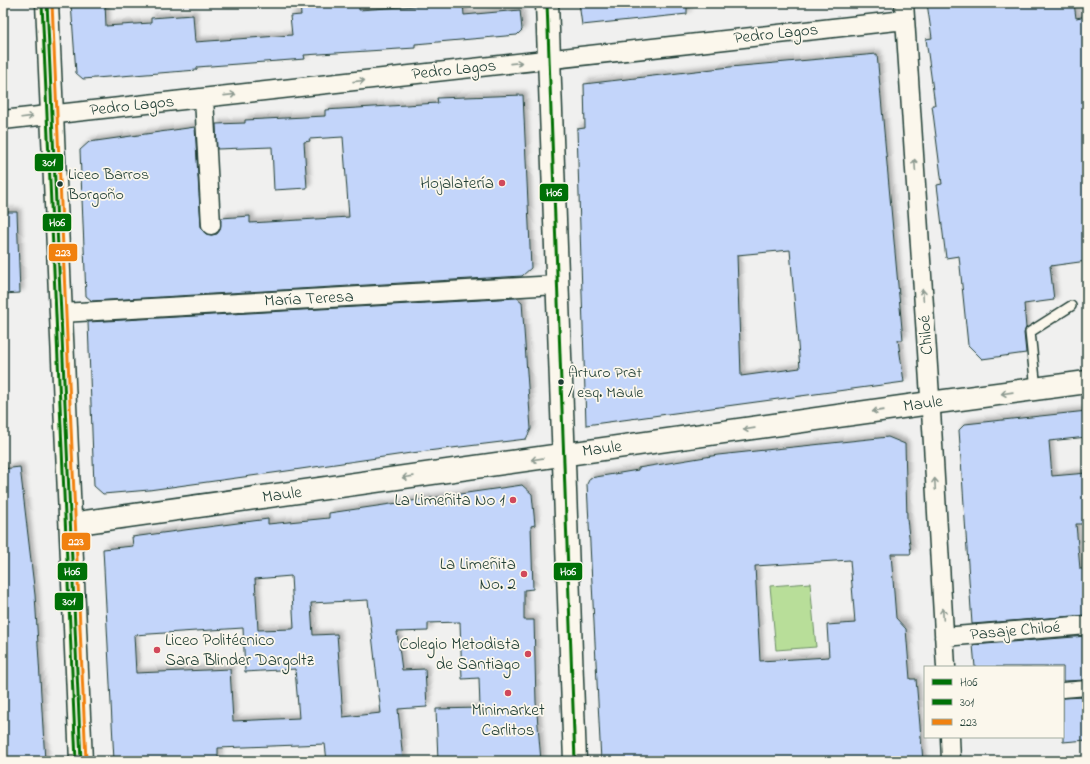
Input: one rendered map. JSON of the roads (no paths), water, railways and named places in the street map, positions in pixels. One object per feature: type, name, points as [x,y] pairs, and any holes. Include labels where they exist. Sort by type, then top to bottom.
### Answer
[{"type":"street","points":[[47,3],[81,761]]},
{"type":"street","points":[[547,3],[575,761]]},
{"type":"street","name":"Pedro Lagos","points":[[3,120],[549,60],[905,11]]},
{"type":"street","name":"Chiloé","points":[[905,11],[946,666]]},
{"type":"street","points":[[204,98],[211,225]]},
{"type":"street","name":"María Teresa","points":[[61,313],[557,284]]},
{"type":"street","name":"Maule","points":[[71,524],[1087,382]]},
{"type":"street","name":"Pasaje Chiloé","points":[[944,638],[1087,625]]},
{"type":"street","points":[[1064,690],[1087,688]]},
{"type":"street","points":[[950,738],[951,761]]},
{"type":"lane","points":[[1036,389],[1030,332],[1071,306]]},
{"type":"place","name":"Hojalatería","points":[[502,183]]},
{"type":"place","name":"Liceo Barros Borgoño","points":[[60,184]]},
{"type":"place","name":"Arturo Prat / esq. Maule","points":[[561,382]]},
{"type":"place","name":"La Limeñita No 1","points":[[513,500]]},
{"type":"place","name":"La Limeñita No. 2","points":[[524,574]]},
{"type":"place","name":"Liceo Politécnico Sara Blinder Dargoltz","points":[[157,650]]},
{"type":"place","name":"Colegio Metodista de Santiago","points":[[528,654]]},
{"type":"place","name":"Minimarket Carlitos","points":[[508,693]]}]
